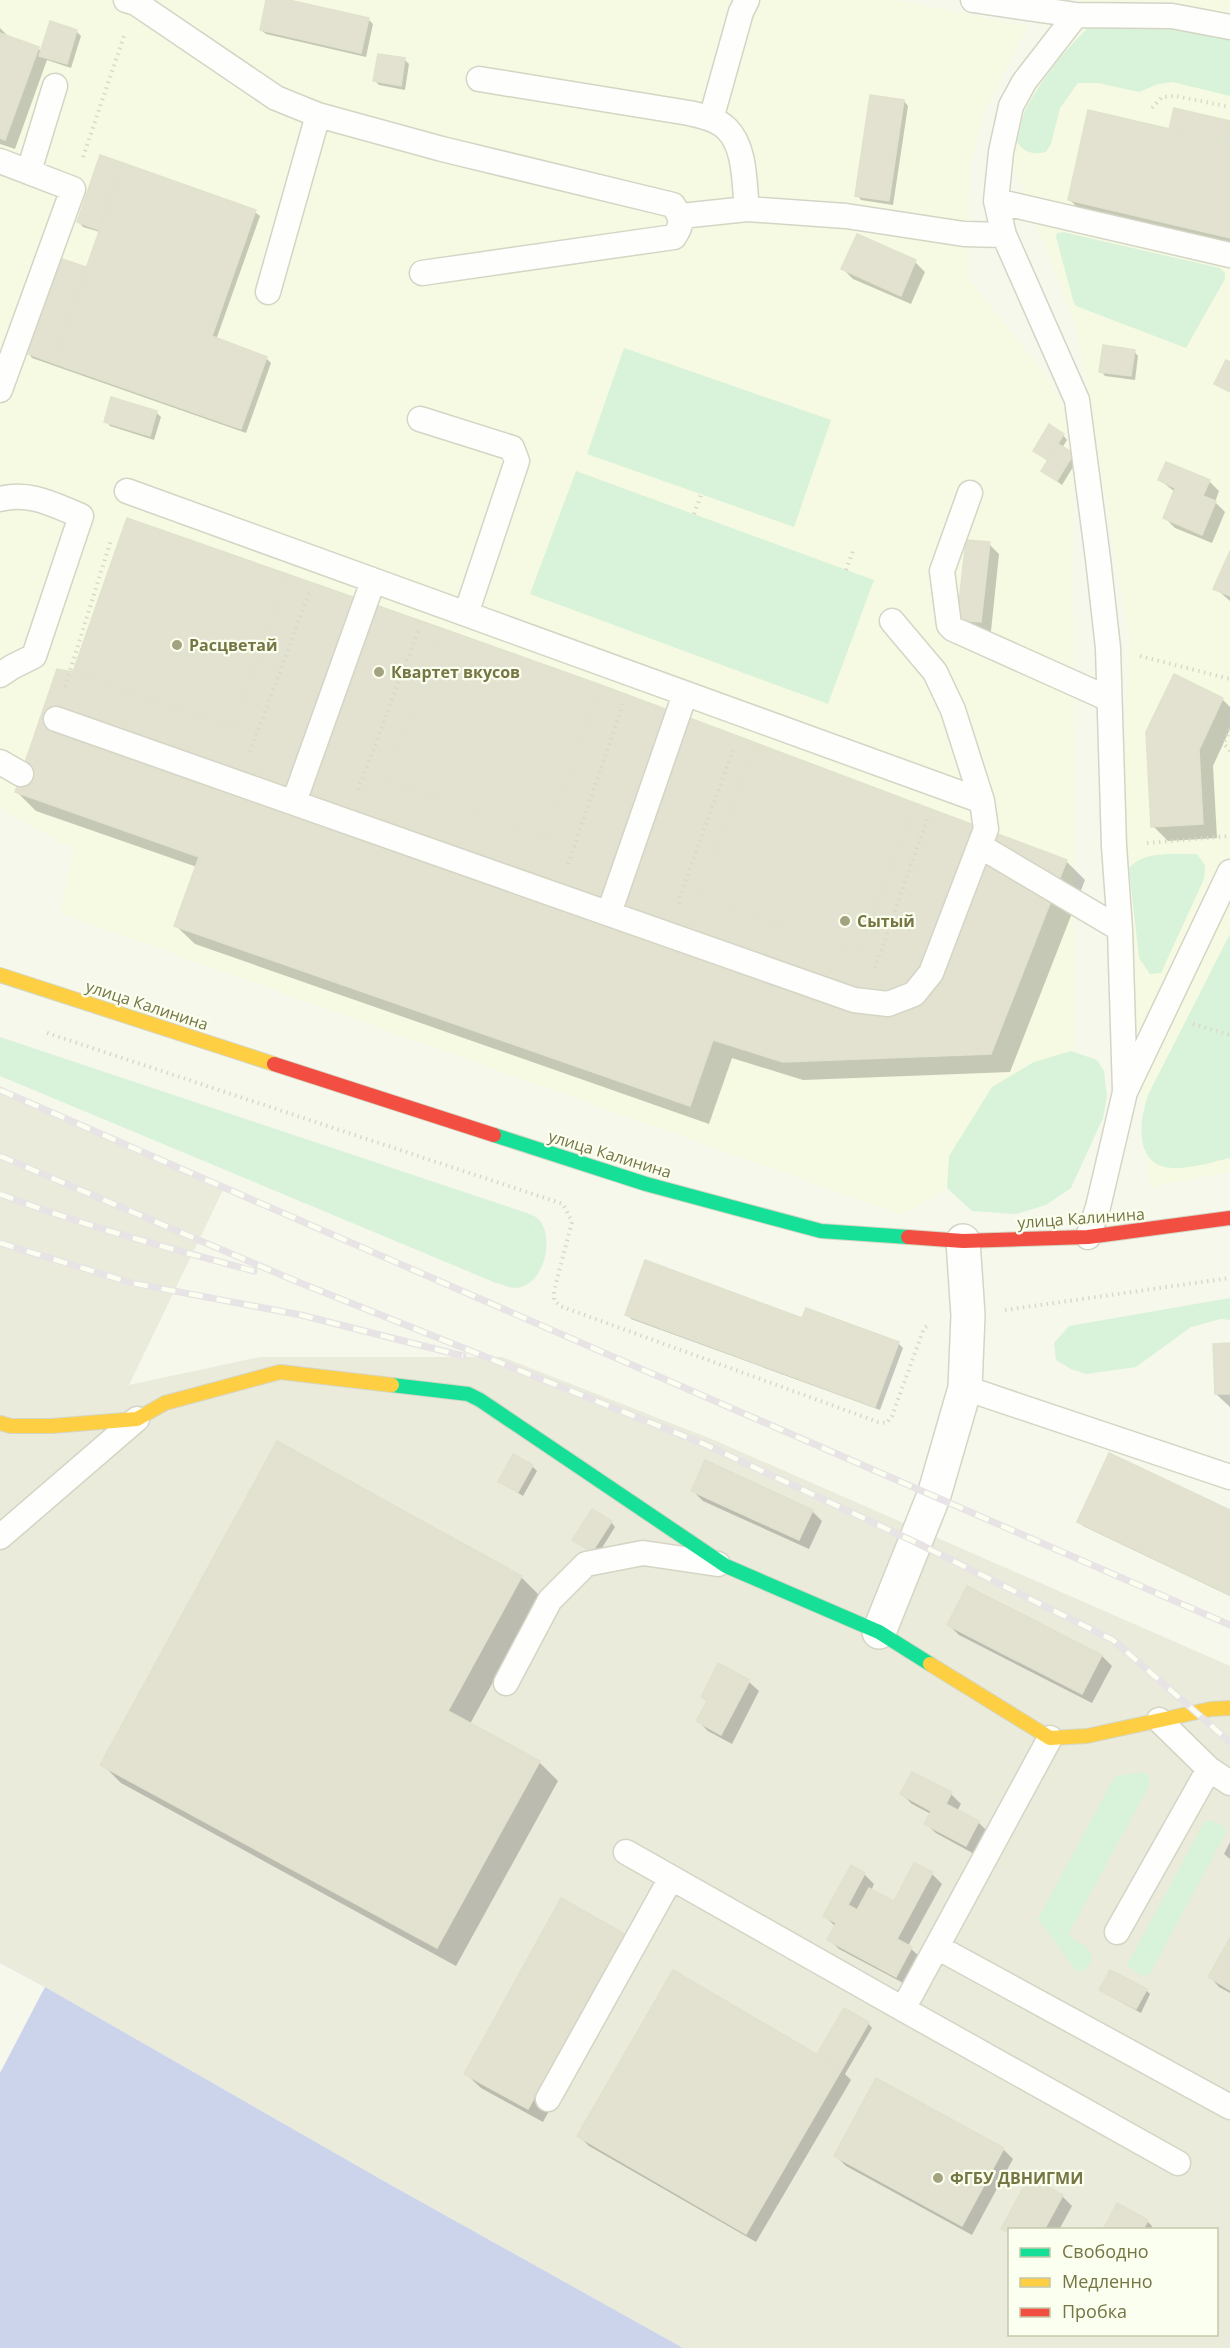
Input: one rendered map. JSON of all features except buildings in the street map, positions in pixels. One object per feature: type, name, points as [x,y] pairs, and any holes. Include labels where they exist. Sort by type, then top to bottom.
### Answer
[{"type":"street","name":"улица Калинина","points":[[0,975],[646,1184],[821,1231],[963,1241],[1088,1237],[1230,1218]]},
{"type":"street","points":[[879,1632],[934,1495],[964,1388],[968,1315],[963,1241]]},
{"type":"street","points":[[0,1423],[11,1426],[52,1426],[137,1419],[165,1403],[280,1372],[468,1394],[726,1566],[879,1632],[1050,1738],[1087,1736],[1211,1709],[1230,1708]]},
{"type":"lane","points":[[711,119],[741,12],[747,0]]},
{"type":"lane","points":[[973,0],[1076,15],[1172,16],[1230,27]]},
{"type":"lane","points":[[133,1],[276,98],[318,115],[442,149],[673,205],[681,216],[681,227],[674,237],[422,273]]},
{"type":"lane","points":[[1076,15],[1024,82],[1011,106],[1000,152],[996,201],[1004,236],[1077,400],[1108,648],[1125,1092]]},
{"type":"lane","points":[[478,79],[689,113],[711,119],[727,129],[739,146],[747,209]]},
{"type":"lane","points":[[29,171],[54,86]]},
{"type":"lane","points":[[268,292],[318,115]]},
{"type":"lane","points":[[0,161],[73,189],[7,353],[0,390]]},
{"type":"lane","points":[[996,201],[1230,255]]},
{"type":"lane","points":[[681,216],[747,209],[846,216],[964,234],[1004,236]]},
{"type":"lane","points":[[420,419],[512,448],[517,461],[466,615]]},
{"type":"lane","points":[[127,491],[982,801]]},
{"type":"lane","points":[[970,493],[942,571],[949,625],[953,629],[1109,699]]},
{"type":"lane","points":[[0,499],[16,495],[39,500],[81,516],[34,656],[0,675]]},
{"type":"lane","points":[[294,802],[373,581]]},
{"type":"lane","points":[[56,719],[854,1000],[888,1004],[915,994],[931,973],[986,829],[982,801],[953,710],[935,672],[892,621]]},
{"type":"lane","points":[[609,914],[685,694]]},
{"type":"lane","points":[[0,762],[21,774]]},
{"type":"lane","points":[[980,846],[1120,929]]},
{"type":"lane","points":[[1088,1237],[1098,1207],[1125,1092],[1230,873]]},
{"type":"lane","points":[[964,1388],[1230,1477]]},
{"type":"lane","points":[[0,1537],[137,1419]]},
{"type":"lane","points":[[506,1683],[550,1600],[586,1564],[643,1552],[726,1566]]},
{"type":"lane","points":[[1159,1720],[1209,1768],[1230,1783]]},
{"type":"lane","points":[[903,2009],[1050,1738]]},
{"type":"lane","points":[[1117,1932],[1209,1768]]},
{"type":"lane","points":[[626,1852],[1178,2163]]},
{"type":"lane","points":[[548,2099],[671,1878]]},
{"type":"lane","points":[[937,1947],[1230,2107]]},
{"type":"path","points":[[73,189],[133,1]]},
{"type":"path","points":[[1152,108],[1162,97],[1176,96],[1230,107]]},
{"type":"path","points":[[65,691],[64,683],[127,491]]},
{"type":"path","points":[[694,514],[701,495]]},
{"type":"path","points":[[846,570],[854,548]]},
{"type":"path","points":[[247,755],[252,749],[320,562]]},
{"type":"path","points":[[357,793],[430,601]]},
{"type":"path","points":[[1108,648],[1230,679]]},
{"type":"path","points":[[563,870],[570,862],[633,675]]},
{"type":"path","points":[[683,912],[679,904],[680,896],[746,716]]},
{"type":"path","points":[[1230,729],[1224,744],[1230,751]]},
{"type":"path","points":[[874,970],[940,785]]},
{"type":"path","points":[[1114,846],[1230,836]]},
{"type":"path","points":[[45,1033],[563,1204],[572,1222],[554,1291],[554,1300],[561,1306],[878,1422],[887,1423],[892,1416],[924,1328],[938,1320],[1230,1278]]},
{"type":"shaded area","points":[[0,0],[895,0],[1028,26],[985,112],[970,166],[968,278],[1050,381],[1078,440],[1073,502],[1075,1116],[901,1215],[60,913],[73,849],[0,808]]},
{"type":"shaded area","points":[[1080,0],[1230,0],[1230,1172],[1149,1187],[1121,824],[1129,640],[1086,380],[1073,318],[1003,140]]},
{"type":"shaded area","points":[[1094,23],[1172,24],[1230,35],[1230,96],[1173,82],[1158,84],[1139,92],[1098,83],[1078,83],[1060,108],[1051,144],[1046,152],[1026,151],[1017,142],[1024,115],[1031,100],[1066,51]]},
{"type":"shaded area","points":[[1063,232],[1220,268],[1225,273],[1225,279],[1186,348],[1076,306],[1056,237],[1057,233]]},
{"type":"shaded area","points":[[624,348],[831,420],[794,527],[587,454]]},
{"type":"shaded area","points":[[576,471],[874,580],[828,704],[530,594]]},
{"type":"shaded area","points":[[1197,854],[1205,865],[1204,879],[1161,973],[1150,974],[1139,958],[1129,868],[1143,858],[1151,856]]},
{"type":"shaded area","points":[[1230,934],[1230,1158],[1192,1167],[1164,1167],[1154,1162],[1147,1154],[1143,1144],[1142,1119],[1148,1095]]},
{"type":"shaded area","points":[[0,1037],[535,1216],[539,1219],[546,1240],[544,1262],[539,1272],[524,1286],[512,1288],[496,1283],[0,1076]]},
{"type":"shaded area","points":[[1071,1051],[1097,1060],[1104,1071],[1107,1096],[1103,1118],[1071,1188],[1046,1205],[1016,1214],[972,1211],[947,1188],[949,1156],[992,1087],[1034,1062]]},
{"type":"shaded area","points":[[0,1090],[224,1188],[129,1385],[260,1357],[502,1357],[714,1440],[1230,1666],[1230,2348],[683,2348],[382,2180],[0,1963]]},
{"type":"shaded area","points":[[1230,1298],[1230,1320],[1221,1319],[1191,1327],[1136,1367],[1086,1374],[1071,1369],[1056,1360],[1054,1343],[1069,1326]]},
{"type":"shaded area","points":[[1145,1772],[1150,1784],[1069,1933],[1070,1937],[1086,1947],[1092,1954],[1090,1965],[1082,1972],[1075,1969],[1038,1919],[1115,1776]]},
{"type":"shaded area","points":[[1210,1820],[1223,1826],[1226,1833],[1149,1975],[1140,1975],[1127,1965],[1205,1821]]},
{"type":"water","points":[[0,1963],[382,2180],[683,2348],[0,2348]]},
{"type":"pier","points":[[0,1963],[45,1987],[0,2073]]},
{"type":"railway","points":[[0,1090],[1230,1625]]},
{"type":"railway","points":[[0,1156],[298,1282],[704,1444],[915,1542],[1113,1640],[1230,1742]]},
{"type":"railway","points":[[0,1194],[94,1226],[254,1271]]},
{"type":"railway","points":[[0,1243],[132,1283],[301,1315],[463,1356]]},
{"type":"traffic: fast","points":[[494,1135],[646,1184],[821,1231],[908,1237]]},
{"type":"traffic: fast","points":[[392,1385],[468,1394],[480,1400],[726,1566],[879,1632],[930,1664]]},
{"type":"traffic: slow","points":[[0,975],[274,1064]]},
{"type":"traffic: slow","points":[[0,1423],[11,1426],[52,1426],[137,1419],[165,1403],[280,1372],[392,1385]]},
{"type":"traffic: slow","points":[[930,1664],[1050,1738],[1087,1736],[1211,1709],[1230,1708]]},
{"type":"traffic: jam","points":[[274,1064],[494,1135]]},
{"type":"traffic: jam","points":[[908,1237],[963,1241],[1088,1237],[1230,1218]]},
{"type":"place","name":"Расцветай","points":[[177,645]]},
{"type":"place","name":"Квартет вкусов","points":[[379,672]]},
{"type":"place","name":"Сытый","points":[[845,921]]},
{"type":"place","name":"ФГБУ ДВНИГМИ","points":[[938,2178]]}]
